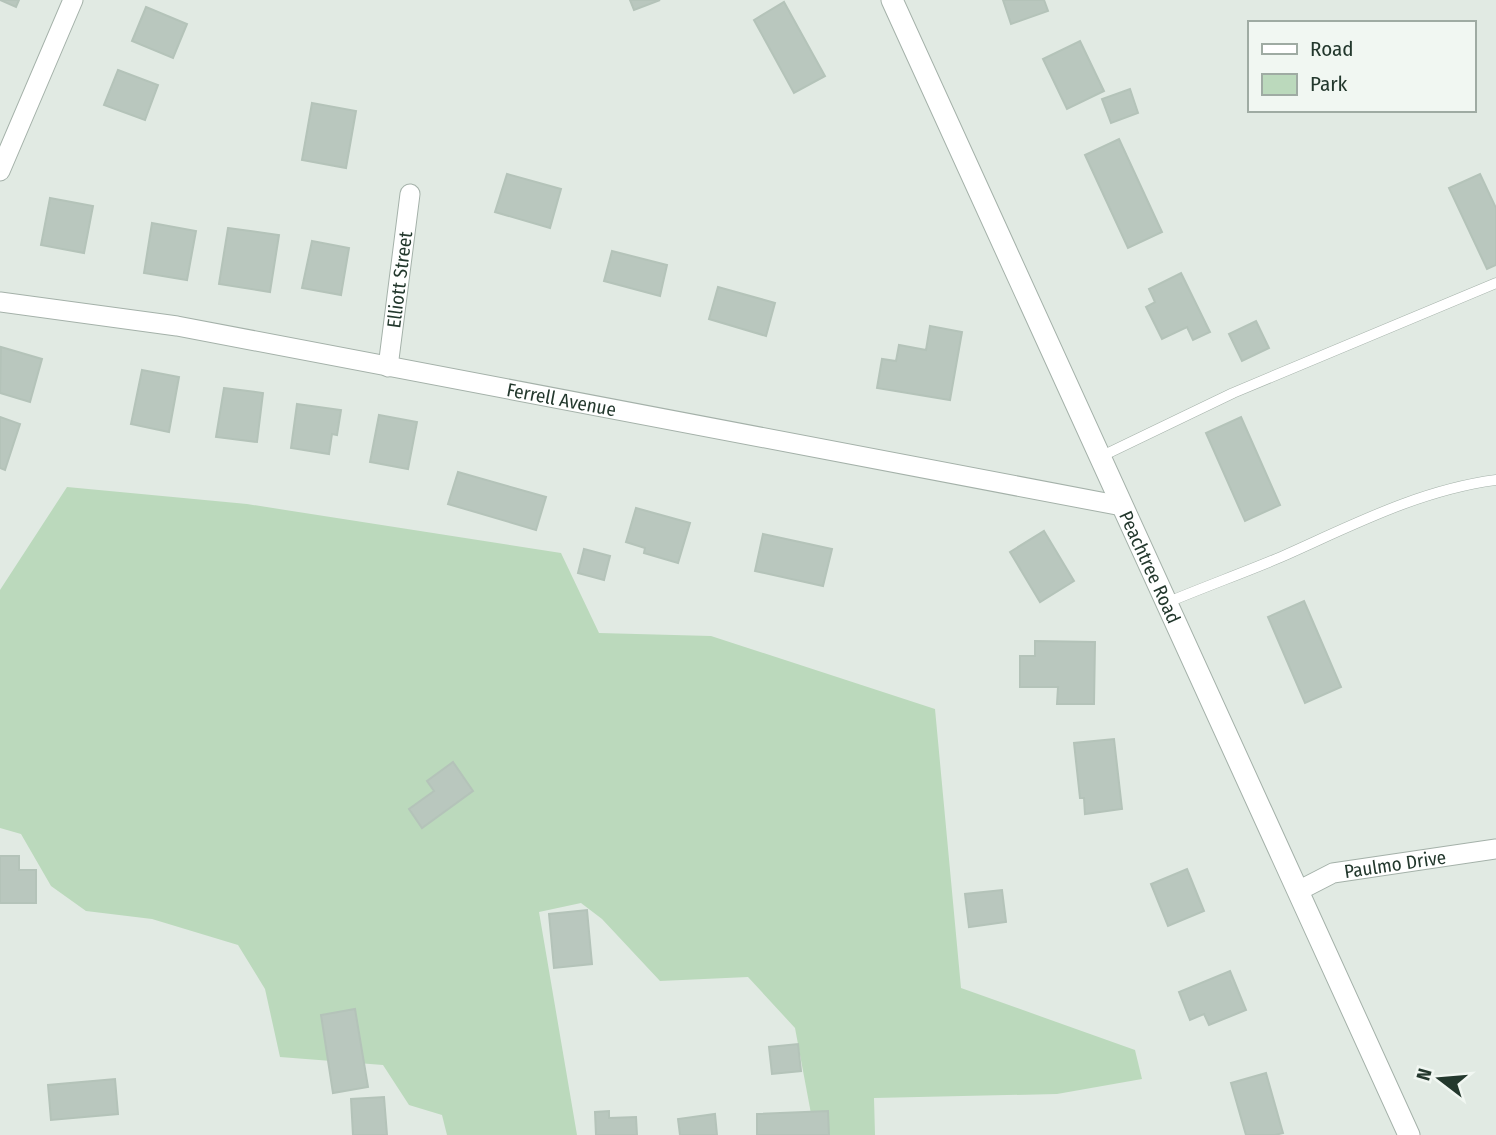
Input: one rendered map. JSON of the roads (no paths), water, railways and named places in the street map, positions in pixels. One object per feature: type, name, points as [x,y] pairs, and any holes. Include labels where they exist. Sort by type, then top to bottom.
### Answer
[{"type":"street","points":[[0,171],[73,0]]},
{"type":"street","name":"Peachtree Road","points":[[892,0],[1409,1135]]},
{"type":"street","name":"Elliott Street","points":[[388,367],[410,194]]},
{"type":"street","name":"Ferrell Avenue","points":[[0,302],[177,326],[1122,506]]},
{"type":"street","name":"Paulmo Drive","points":[[1298,891],[1333,873],[1496,849]]},
{"type":"lane","points":[[1100,457],[1233,393],[1496,283]]},
{"type":"lane","points":[[1167,603],[1390,508],[1465,484],[1496,480]]}]
